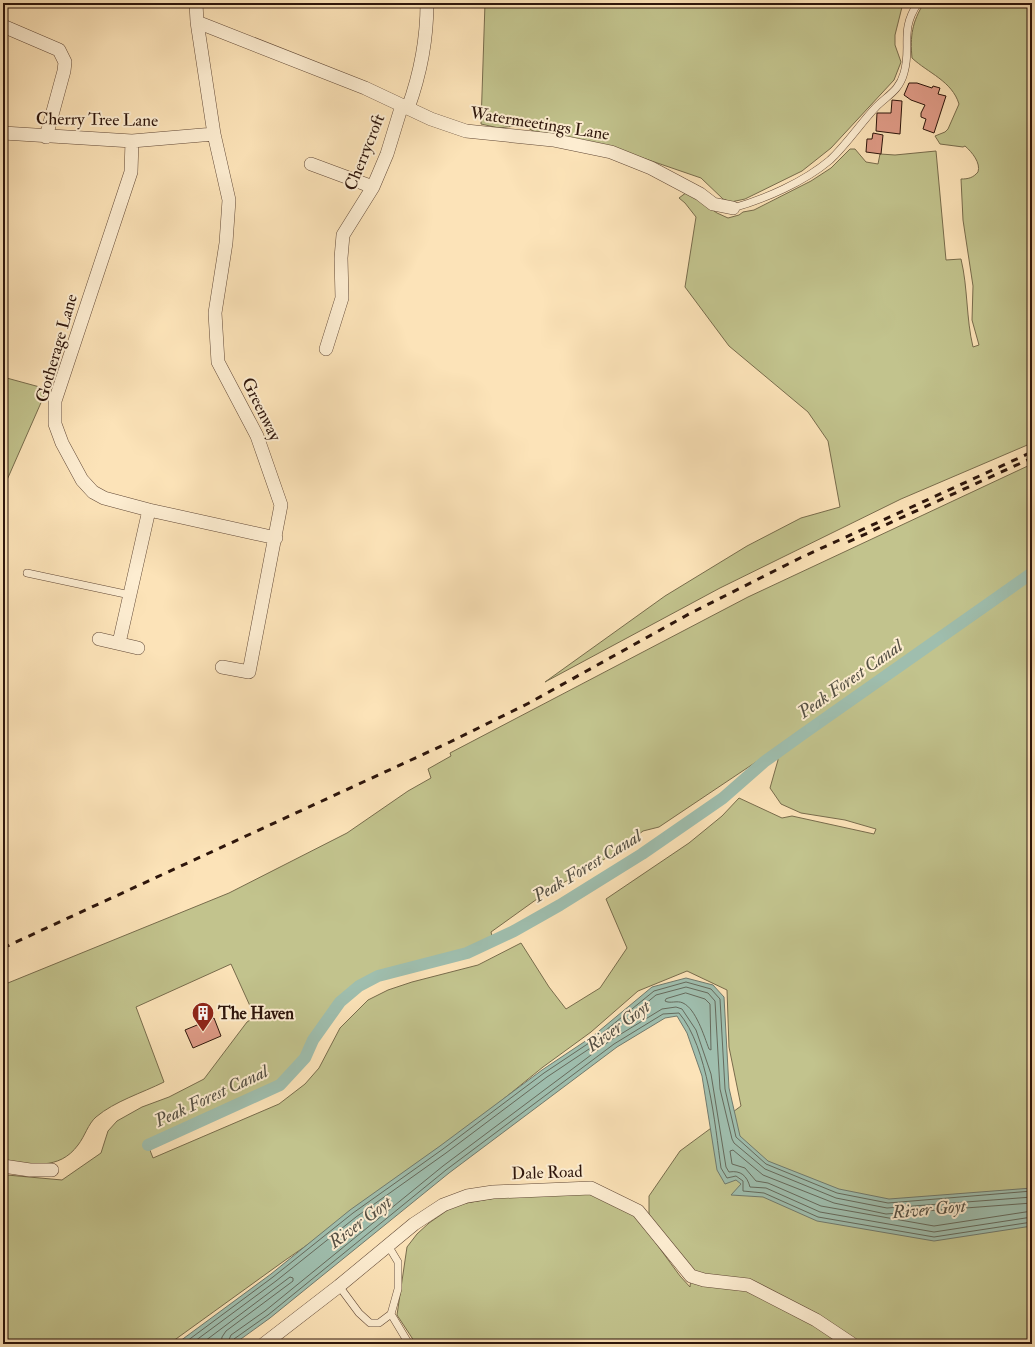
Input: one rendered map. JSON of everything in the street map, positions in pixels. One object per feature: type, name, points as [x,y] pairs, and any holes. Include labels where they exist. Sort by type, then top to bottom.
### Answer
[{"type":"street","name":"Greenway","points":[[196,3],[197,22],[214,134],[229,200],[226,243],[215,313],[218,362],[257,436],[282,505],[249,672],[222,666]]},
{"type":"street","name":"Cherrycroft","points":[[326,349],[342,298],[341,258],[343,235],[373,188],[405,107],[415,88],[427,25],[427,3]]},
{"type":"street","name":"Watermeetings Lane","points":[[197,22],[365,88],[431,119],[466,131],[553,140],[611,152],[651,168],[700,194],[712,204],[733,208]]},
{"type":"street","points":[[3,26],[59,50],[63,56],[64,71],[46,137]]},
{"type":"street","name":"Cherry Tree Lane","points":[[3,133],[46,137],[132,141],[214,134]]},
{"type":"street","name":"Gotherage Lane","points":[[132,141],[131,172],[56,401],[55,424],[71,462],[82,480],[93,492],[104,498],[149,510],[276,538]]},
{"type":"street","points":[[311,164],[373,188]]},
{"type":"street","points":[[119,644],[149,510]]},
{"type":"street","points":[[99,639],[138,648]]},
{"type":"street","points":[[3,1166],[30,1170],[52,1170]]},
{"type":"street","name":"Dale Road","points":[[264,1344],[389,1247],[414,1224],[443,1205],[467,1196],[493,1192],[591,1188],[638,1211],[691,1276],[704,1280],[748,1285],[816,1320],[852,1344]]},
{"type":"lane","name":"Watermeetings Lane","points":[[733,208],[756,202],[777,192],[830,160],[876,107],[897,89],[904,72],[908,23],[918,3]]},
{"type":"lane","points":[[27,573],[130,595]]},
{"type":"lane","points":[[340,1286],[359,1313],[370,1323],[379,1323],[391,1314],[398,1289],[398,1262],[389,1247]]},
{"type":"lane","points":[[391,1314],[409,1344]]},
{"type":"green space","points":[[485,3],[903,3],[895,35],[895,45],[901,62],[894,80],[831,148],[802,171],[745,199],[731,202],[723,199],[701,178],[605,145],[533,131],[523,125],[499,128],[481,124]]},
{"type":"green space","points":[[924,3],[1032,3],[1032,443],[901,499],[720,588],[545,682],[665,596],[747,546],[801,518],[840,507],[828,441],[808,412],[729,346],[685,287],[696,217],[679,198],[687,192],[717,213],[728,218],[739,215],[743,212],[754,210],[811,181],[831,168],[850,149],[855,149],[866,162],[878,164],[880,154],[895,155],[936,151],[946,260],[961,259],[973,347],[979,345],[972,320],[973,286],[963,220],[961,179],[974,176],[979,169],[973,154],[965,146],[940,144],[935,136],[945,132],[948,129],[959,104],[956,96],[945,83],[912,58],[911,43],[914,23]]},
{"type":"green space","points":[[3,377],[47,389],[3,489]]},
{"type":"green space","points":[[1032,464],[1032,1344],[416,1344],[397,1315],[407,1247],[417,1234],[429,1223],[455,1205],[501,1197],[592,1194],[636,1216],[680,1276],[690,1287],[691,1276],[649,1223],[649,1196],[680,1151],[741,1106],[729,1047],[727,990],[687,971],[638,991],[591,1032],[543,1067],[464,1131],[362,1207],[169,1344],[3,1344],[3,1202],[7,1175],[62,1180],[101,1153],[108,1131],[117,1121],[142,1107],[169,1097],[204,1079],[247,1022],[255,1017],[231,964],[136,1007],[164,1082],[103,1111],[93,1120],[78,1145],[62,1159],[44,1164],[3,1161],[3,985],[229,893],[347,833],[408,791],[431,778],[428,769],[451,756],[450,753],[748,597]],"holes":[[[777,755],[778,760],[770,788],[781,804],[801,813],[845,820],[876,829],[874,834],[792,816],[782,818],[739,798],[722,816],[689,843],[606,899],[627,948],[600,988],[566,1009],[549,987],[521,943],[478,965],[412,982],[388,990],[368,1000],[340,1028],[319,1068],[305,1084],[279,1104],[153,1158],[148,1145],[280,1085],[305,1058],[313,1040],[340,1002],[359,986],[378,976],[467,953],[493,940],[491,932],[544,894],[615,853],[643,831],[659,827],[762,758],[764,762]]]},
{"type":"water","name":"River Goyt","points":[[686,978],[713,985],[724,997],[729,1088],[740,1136],[768,1161],[839,1189],[889,1199],[1032,1188],[1032,1226],[934,1241],[817,1221],[763,1197],[731,1195],[741,1184],[736,1180],[725,1184],[717,1170],[702,1076],[687,1033],[677,1016],[665,1018],[617,1047],[449,1173],[270,1318],[234,1344],[176,1344],[271,1274],[350,1210],[440,1146],[542,1070],[593,1036],[652,987]]},
{"type":"building","points":[[909,83],[917,83],[932,88],[933,86],[940,88],[938,94],[946,96],[934,133],[923,129],[926,119],[921,117],[921,113],[925,105],[911,100],[904,95]]},
{"type":"building","points":[[892,100],[902,101],[900,134],[876,131],[877,113],[891,113]]},
{"type":"building","points":[[873,133],[883,135],[881,154],[866,152],[867,139],[872,139]]},
{"type":"building","name":"The Haven","points":[[214,1018],[221,1036],[193,1048],[185,1030]]},
{"type":"waterway","name":"Peak Forest Canal","points":[[148,1145],[280,1085],[305,1058],[313,1040],[340,1002],[359,986],[378,976],[467,953],[514,931],[560,905],[642,854],[723,798],[764,762],[1032,573]]},
{"type":"railway","points":[[3,948],[450,742],[529,703],[689,614],[800,558],[1032,452]]},
{"type":"railway","points":[[848,542],[1032,458]]},
{"type":"place","name":"The Haven","points":[[203,1032]]}]
